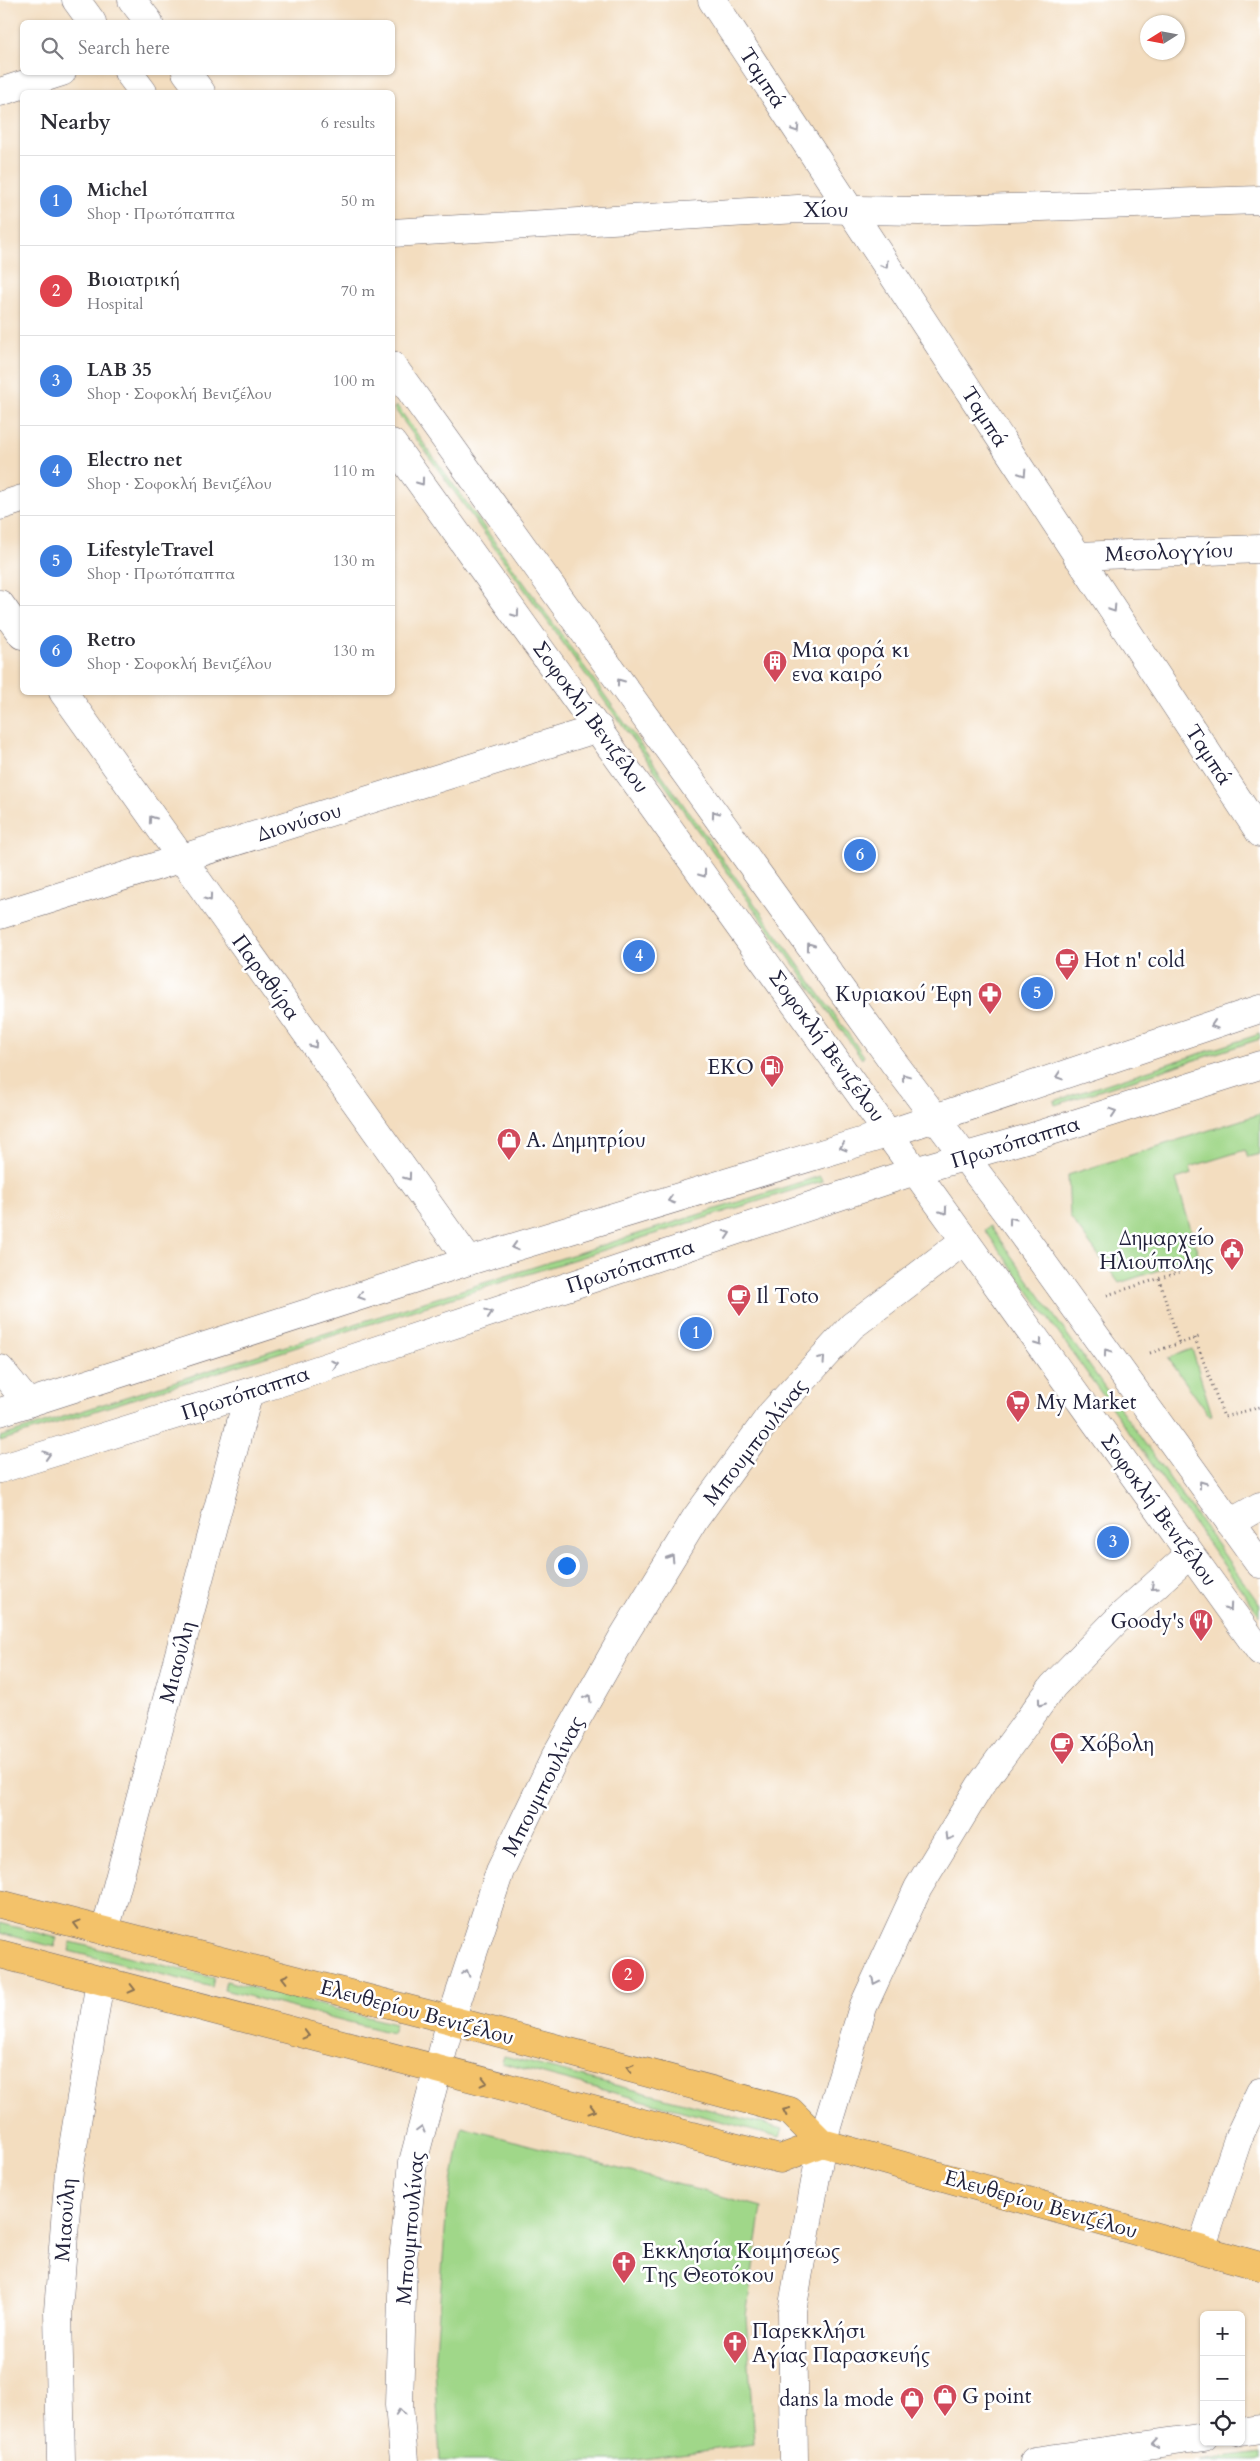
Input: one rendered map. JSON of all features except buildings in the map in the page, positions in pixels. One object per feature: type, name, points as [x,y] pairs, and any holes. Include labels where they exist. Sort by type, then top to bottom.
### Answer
[{"type":"main road","name":"Ελευθερίου Βενιζέλου","points":[[0,1904],[451,2020],[790,2111],[822,2143],[1260,2266]]},
{"type":"main road","points":[[0,1954],[780,2159],[822,2143]]},
{"type":"street","points":[[76,0],[91,20]]},
{"type":"street","points":[[132,0],[147,20]]},
{"type":"street","name":"Ταμπά","points":[[712,0],[848,210],[1260,833]]},
{"type":"street","points":[[0,92],[53,75]]},
{"type":"street","points":[[130,75],[142,90]]},
{"type":"street","points":[[188,75],[199,90]]},
{"type":"street","name":"Χίου","points":[[395,233],[788,210],[919,211],[1260,200]]},
{"type":"street","name":"Σοφοκλή Βενιζέλου","points":[[395,373],[1260,1564]]},
{"type":"street","name":"Σοφοκλή Βενιζέλου","points":[[395,447],[890,1133],[915,1171],[1260,1651]]},
{"type":"street","points":[[0,506],[20,500]]},
{"type":"street","name":"Μεσολογγίου","points":[[1077,556],[1260,549]]},
{"type":"street","points":[[0,604],[20,632]]},
{"type":"street","name":"Παραθύρα","points":[[65,695],[469,1261]]},
{"type":"street","name":"Διονύσου","points":[[0,915],[599,728]]},
{"type":"street","points":[[0,1412],[469,1261],[890,1133],[1260,1010]]},
{"type":"street","name":"Πρωτόπαππα","points":[[0,1469],[249,1392],[915,1171],[966,1158],[1260,1064]]},
{"type":"street","name":"Μπουμπουλίνας","points":[[404,2461],[399,2405],[403,2260],[412,2162],[451,2020],[500,1871],[555,1757],[624,1635],[695,1519],[772,1413],[852,1326],[965,1240]]},
{"type":"street","points":[[0,1369],[28,1403]]},
{"type":"street","name":"Μιαούλη","points":[[105,1931],[249,1392]]},
{"type":"street","points":[[1230,1523],[1260,1506]]},
{"type":"street","points":[[794,2461],[792,2311],[822,2143],[863,2007],[918,1888],[980,1786],[1053,1686],[1120,1617],[1190,1554]]},
{"type":"street","name":"Μιαούλη","points":[[61,2461],[58,2311],[69,2170],[100,1981]]},
{"type":"street","points":[[1201,2249],[1239,2136],[1260,2092]]},
{"type":"street","points":[[1245,2431],[1260,2429]]},
{"type":"street","points":[[1034,2461],[1200,2438]]},
{"type":"path","points":[[1106,1296],[1202,1265]]},
{"type":"path","points":[[1159,1279],[1179,1343]]},
{"type":"path","points":[[1150,1353],[1197,1337],[1224,1417],[1260,1407]]},
{"type":"green space","points":[[397,406],[864,1056],[862,1059],[395,409]]},
{"type":"green space","points":[[1260,1034],[1260,1039],[1055,1105],[1054,1101]]},
{"type":"green space","points":[[1260,1114],[1260,1154],[1248,1157],[1245,1150],[1190,1167],[1192,1174],[1176,1179],[1199,1257],[1119,1283],[1070,1217],[1068,1175]]},
{"type":"green space","points":[[820,1176],[822,1181],[0,1441],[0,1437]]},
{"type":"green space","points":[[990,1226],[1260,1605],[1260,1616],[985,1230]]},
{"type":"green space","points":[[1192,1349],[1212,1415],[1209,1415],[1168,1358]]},
{"type":"green space","points":[[0,1923],[57,1938],[54,1947],[0,1933]]},
{"type":"green space","points":[[71,1942],[214,1978],[212,1987],[69,1951]]},
{"type":"green space","points":[[226,1981],[395,2024],[392,2033],[224,1990]]},
{"type":"green space","points":[[504,2056],[783,2129],[780,2137],[502,2063]]},
{"type":"green space","points":[[462,2127],[762,2207],[746,2316],[754,2444],[628,2461],[440,2461],[435,2366],[446,2217]]},
{"type":"green space","points":[[1260,2453],[1260,2460],[1254,2461],[1200,2461]]},
{"type":"place","name":"Μια φορά κι ενα καιρό","points":[[775,683]]},
{"type":"place","name":"Retro","points":[[860,855]]},
{"type":"place","name":"Electro net","points":[[639,956]]},
{"type":"place","name":"Hot n' cold","points":[[1067,981]]},
{"type":"place","name":"LifestyleTravel","points":[[1037,993]]},
{"type":"place","name":"Κυριακού Έφη","points":[[990,1015]]},
{"type":"place","name":"ΕΚΟ","points":[[772,1088]]},
{"type":"place","name":"Α. Δημητρίου","points":[[509,1161]]},
{"type":"place","name":"Δημαρχείο Ηλιούπολης","points":[[1232,1271]]},
{"type":"place","name":"Il Toto","points":[[739,1317]]},
{"type":"place","name":"Michel","points":[[696,1333]]},
{"type":"place","name":"My Market","points":[[1018,1423]]},
{"type":"place","name":"LAB 35","points":[[1113,1542]]},
{"type":"place","name":"Goody's","points":[[1201,1642]]},
{"type":"place","name":"Χόβολη","points":[[1062,1765]]},
{"type":"place","name":"Βιοιατρική","points":[[628,1975]]},
{"type":"place","name":"Εκκλησία Κοιμήσεως Της Θεοτόκου","points":[[624,2284]]},
{"type":"place","name":"Παρεκκλήσι Αγίας Παρασκευής","points":[[735,2364]]},
{"type":"place","name":"G point","points":[[945,2417]]},
{"type":"place","name":"dans la mode","points":[[912,2420]]}]
